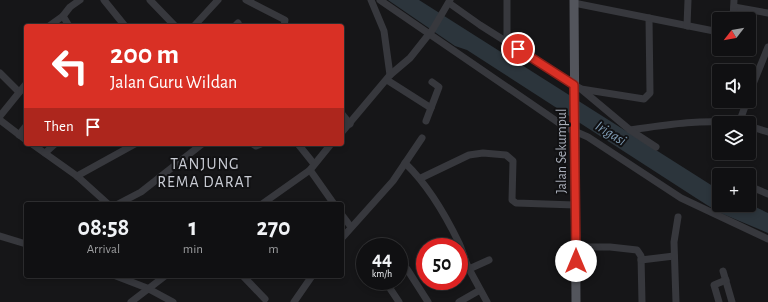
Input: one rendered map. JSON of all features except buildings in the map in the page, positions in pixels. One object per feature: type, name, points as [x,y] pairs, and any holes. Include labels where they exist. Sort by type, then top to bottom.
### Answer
[{"type":"main road","name":"Jalan Sekumpul","points":[[574,2],[577,89],[575,127],[576,302]]},
{"type":"street","points":[[53,24],[63,16],[70,7],[80,0]]},
{"type":"street","points":[[104,0],[123,24]]},
{"type":"street","points":[[150,0],[173,24]]},
{"type":"street","points":[[196,24],[218,0]]},
{"type":"street","points":[[246,0],[285,20],[284,24]]},
{"type":"street","points":[[371,0],[384,32],[389,77],[431,108]]},
{"type":"street","points":[[380,0],[431,32],[575,127],[594,142],[681,198],[768,239]]},
{"type":"street","points":[[507,0],[507,42]]},
{"type":"street","points":[[686,26],[688,0]]},
{"type":"street","points":[[574,2],[712,31]]},
{"type":"street","points":[[344,130],[389,77],[410,58],[431,32],[449,3],[577,89],[630,130],[656,147]]},
{"type":"street","points":[[734,4],[768,13]]},
{"type":"street","points":[[63,16],[68,24]]},
{"type":"street","points":[[577,89],[644,99],[650,93],[649,18]]},
{"type":"street","points":[[756,77],[768,47]]},
{"type":"street","points":[[0,73],[19,92]]},
{"type":"street","points":[[426,121],[439,87],[432,82]]},
{"type":"street","points":[[0,116],[24,86]]},
{"type":"street","points":[[344,116],[350,124]]},
{"type":"street","points":[[0,120],[24,139]]},
{"type":"street","points":[[630,130],[712,122]]},
{"type":"street","points":[[756,128],[768,132]]},
{"type":"street","points":[[19,135],[24,129]]},
{"type":"street","points":[[344,236],[393,181],[422,138]]},
{"type":"street","points":[[35,146],[77,176],[106,202]]},
{"type":"street","points":[[45,153],[52,146]]},
{"type":"street","points":[[77,176],[131,146]]},
{"type":"street","points":[[122,202],[140,192],[199,146]]},
{"type":"street","points":[[299,146],[333,202]]},
{"type":"street","points":[[265,202],[312,167],[329,146]]},
{"type":"street","points":[[421,178],[469,155],[483,153],[506,156],[513,162],[513,201],[516,203],[575,205]]},
{"type":"street","points":[[405,163],[421,178],[452,229],[469,269],[487,302]]},
{"type":"street","points":[[756,189],[768,194]]},
{"type":"street","points":[[344,217],[351,227]]},
{"type":"street","points":[[676,302],[674,256],[678,217]]},
{"type":"street","points":[[0,236],[24,243]]},
{"type":"street","points":[[576,247],[634,248],[640,252],[642,302]]},
{"type":"street","points":[[641,260],[674,256]]},
{"type":"street","points":[[469,269],[489,260]]},
{"type":"street","points":[[408,269],[428,302]]},
{"type":"street","points":[[723,271],[732,302]]},
{"type":"street","points":[[121,278],[147,288],[173,302]]},
{"type":"street","points":[[130,302],[162,278]]},
{"type":"street","points":[[245,278],[265,299]]},
{"type":"street","points":[[294,302],[311,278]]},
{"type":"street","points":[[718,302],[714,285],[726,280]]},
{"type":"street","points":[[392,290],[399,302]]},
{"type":"street","points":[[459,302],[480,290]]},
{"type":"water","name":"Irigasi","points":[[388,0],[419,0],[712,186],[712,208],[467,50],[455,46]]},
{"type":"water","points":[[756,207],[768,213],[768,233],[718,212],[756,212]]},
{"type":"district","name":"TANJUNG REMA DARAT","points":[[205,172]]},
{"type":"route","points":[[518,49],[574,85],[576,261]]}]
